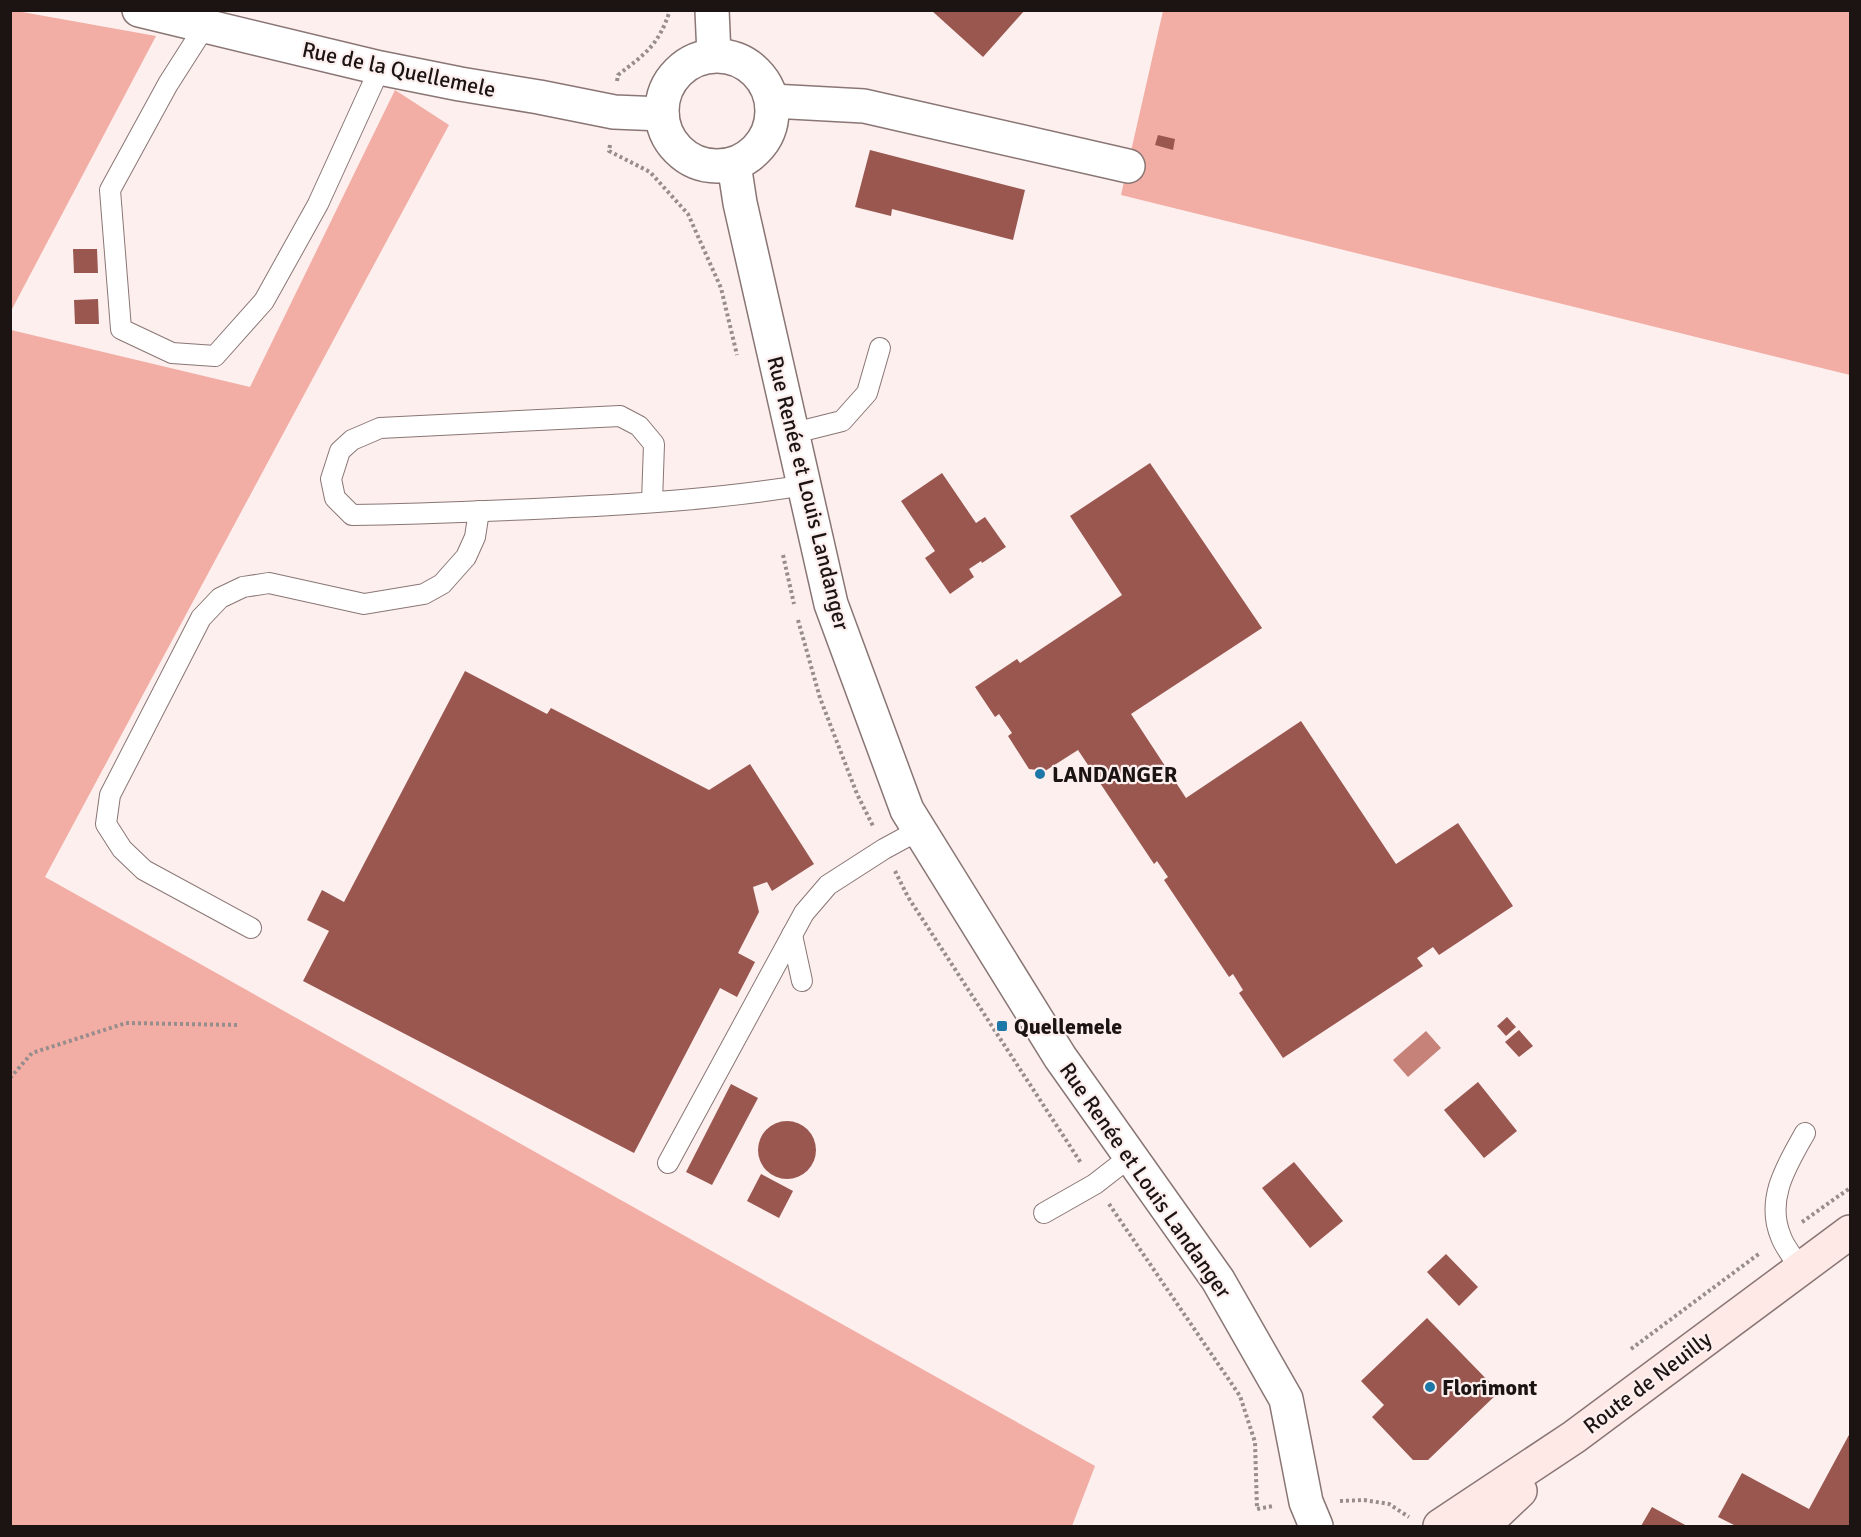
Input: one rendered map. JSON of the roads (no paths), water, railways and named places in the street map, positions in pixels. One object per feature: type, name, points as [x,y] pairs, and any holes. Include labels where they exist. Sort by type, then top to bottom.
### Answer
[{"type":"main road","name":"Route de Neuilly","points":[[1428,1524],[1574,1437],[1851,1232]]},
{"type":"main road","points":[[1483,1527],[1574,1437]]},
{"type":"street","name":"Rue de la Quellemele","points":[[139,10],[380,68],[614,112],[662,114]]},
{"type":"street","points":[[712,10],[714,55]]},
{"type":"street","points":[[714,55],[734,58],[751,68],[765,82],[772,101],[772,121],[765,140],[752,155],[734,164],[717,167],[700,164],[685,157],[673,145],[665,130],[662,114],[663,96],[670,81],[682,68],[697,59],[714,55]]},
{"type":"street","points":[[772,101],[864,106],[1128,166]]},
{"type":"street","name":"Rue Renée et Louis Landanger","points":[[734,164],[740,203],[831,604],[908,810],[1060,1057],[1218,1280],[1286,1399],[1311,1514]]},
{"type":"lane","points":[[205,26],[168,84],[110,190],[121,329],[172,353],[215,356],[264,301],[318,204],[380,68]]},
{"type":"lane","points":[[794,433],[842,421],[867,393],[880,348]]},
{"type":"lane","points":[[652,502],[654,444],[639,426],[620,416],[380,428],[352,440],[340,451],[331,479],[335,498],[352,515],[652,502],[770,491],[805,485]]},
{"type":"lane","points":[[251,928],[144,870],[122,849],[106,824],[110,795],[201,618],[220,598],[243,586],[268,583],[364,604],[424,594],[442,584],[465,556],[475,537],[480,511]]},
{"type":"lane","points":[[668,1162],[804,913],[828,885],[884,849],[919,830]]},
{"type":"lane","points":[[792,935],[802,981]]},
{"type":"lane","points":[[1800,1268],[1781,1237],[1774,1207],[1780,1179],[1805,1133]]},
{"type":"lane","points":[[1044,1213],[1095,1184],[1131,1156]]},
{"type":"place","name":"LANDANGER","points":[[1040,774]]},
{"type":"place","name":"Quellemele","points":[[1002,1026]]},
{"type":"place","name":"Florimont","points":[[1430,1387]]}]
